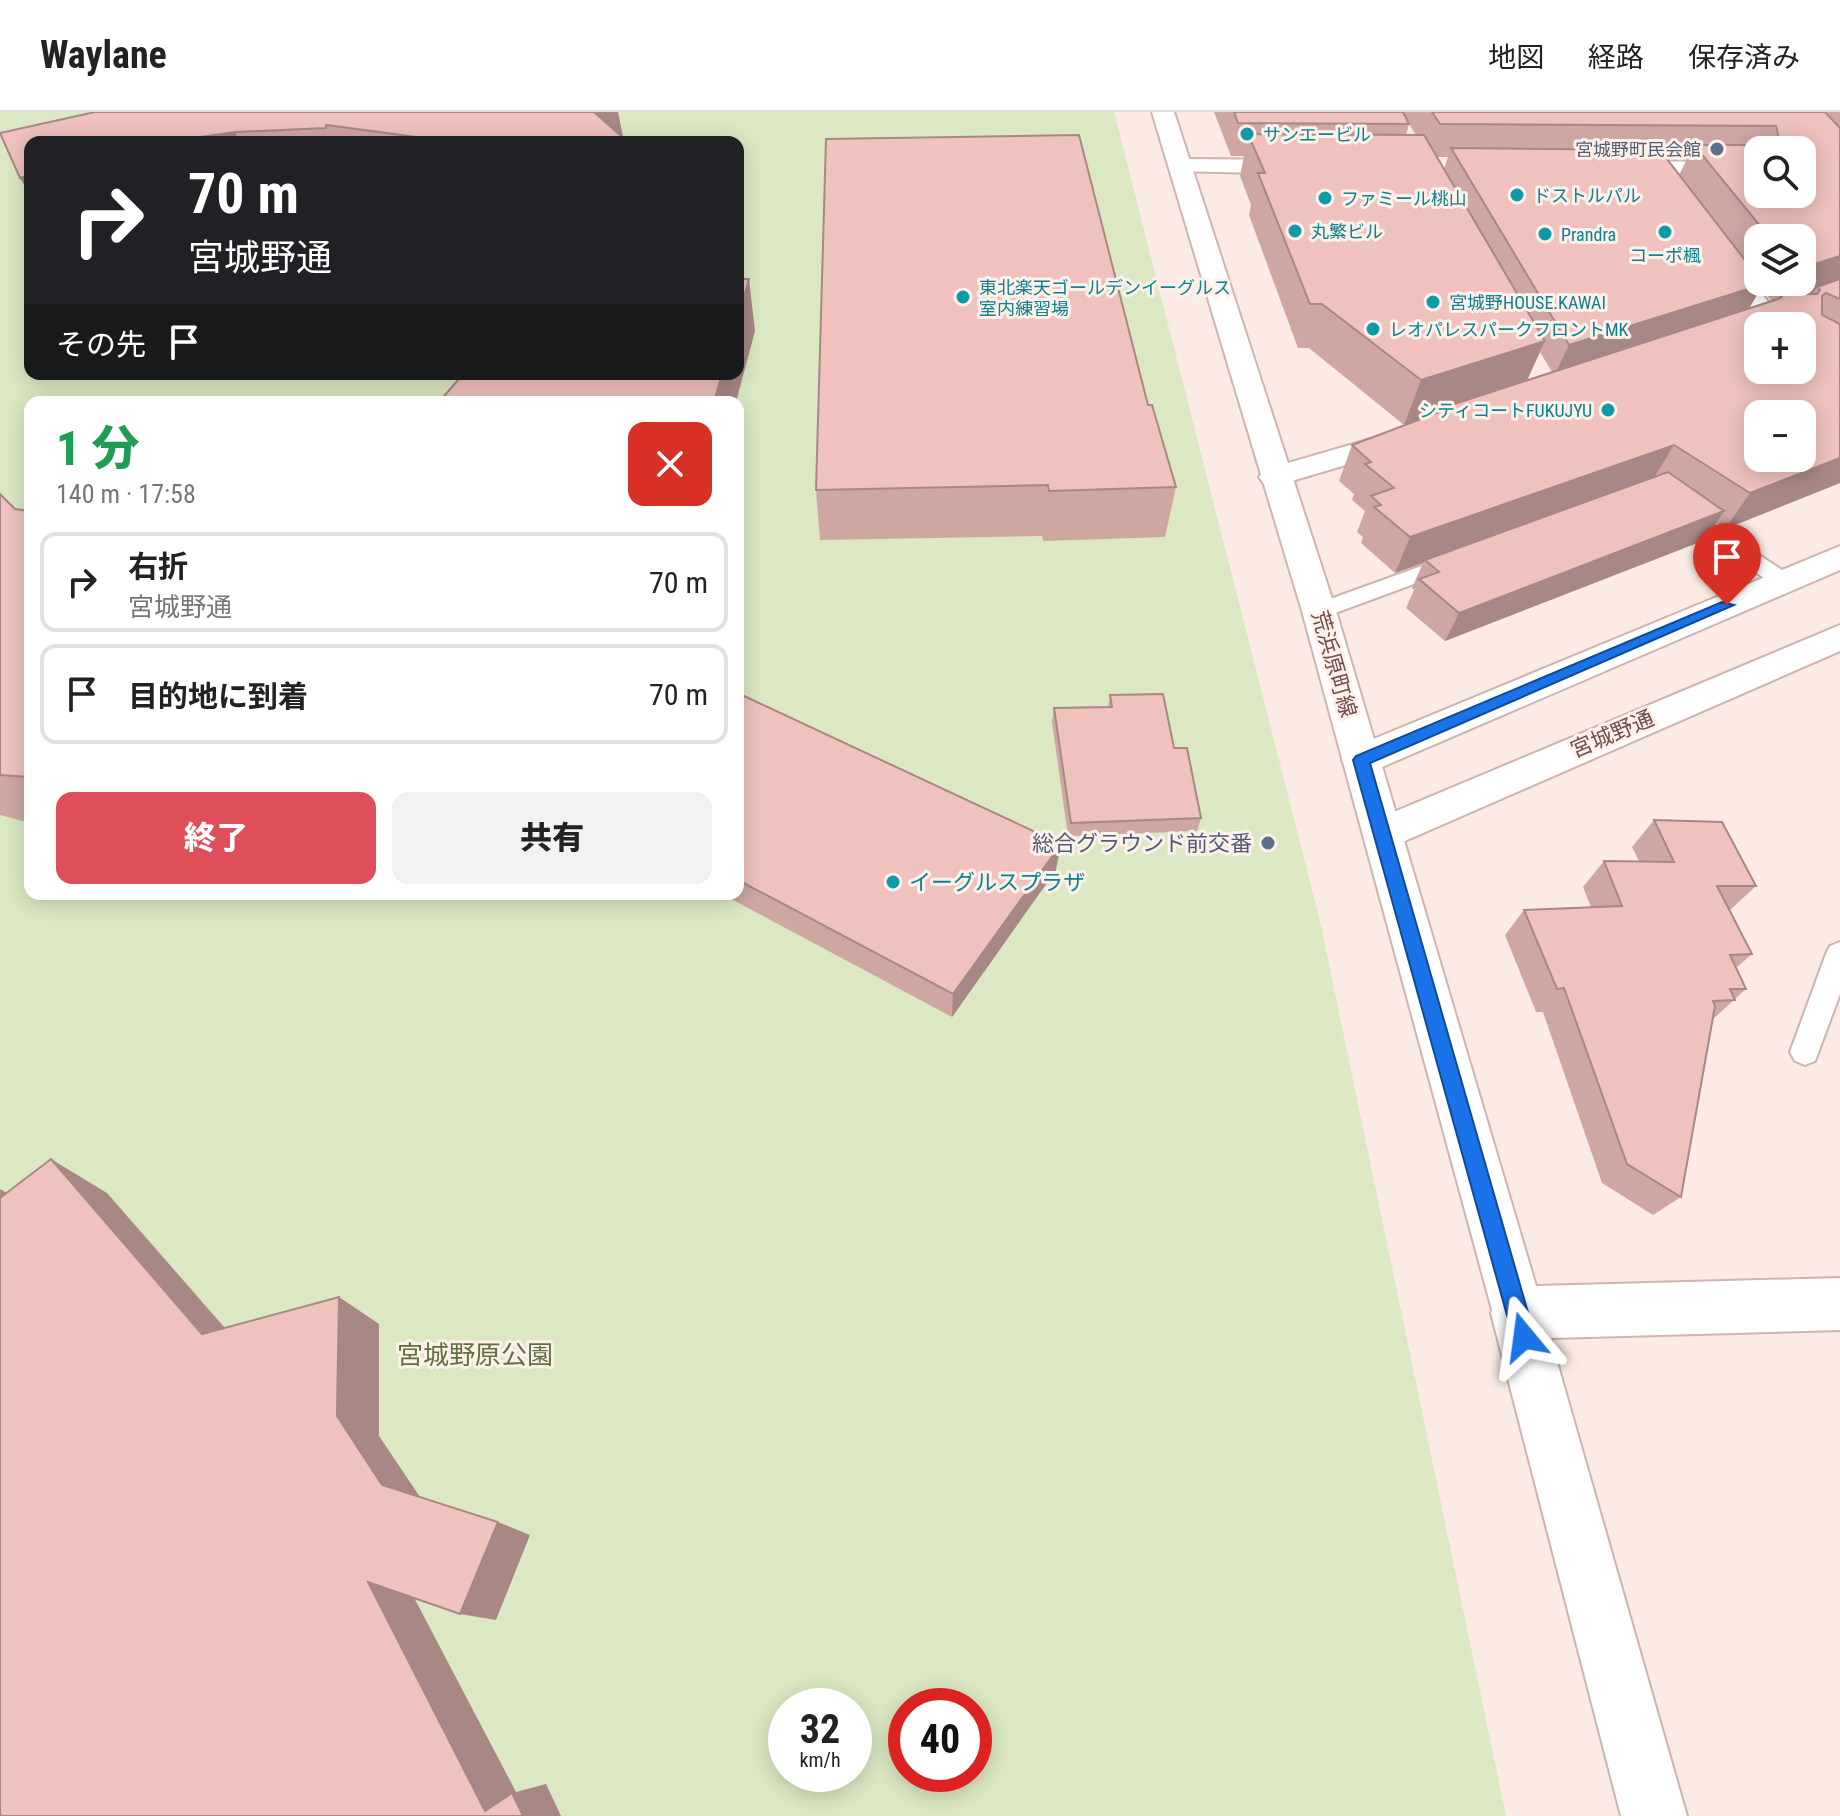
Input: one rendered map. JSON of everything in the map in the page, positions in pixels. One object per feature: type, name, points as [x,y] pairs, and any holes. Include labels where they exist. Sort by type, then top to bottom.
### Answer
[{"type":"street","name":"荒浜原町線","points":[[1163,112],[1319,611],[1384,833],[1654,1816]]},
{"type":"street","points":[[1181,166],[1328,167]]},
{"type":"street","points":[[1592,168],[1744,169]]},
{"type":"street","points":[[1654,169],[1671,191]]},
{"type":"street","points":[[1698,228],[1765,312]]},
{"type":"street","points":[[1792,312],[1804,306]]},
{"type":"street","points":[[1737,328],[1744,327]]},
{"type":"street","points":[[1275,477],[1431,429]]},
{"type":"street","points":[[1361,760],[1840,557]]},
{"type":"street","name":"宮城野通","points":[[1384,833],[1840,637]]},
{"type":"street","points":[[1517,1313],[1840,1304]]},
{"type":"lane","points":[[1665,499],[1783,581]]},
{"type":"lane","points":[[1319,611],[1468,556]]},
{"type":"lane","points":[[1805,1052],[1840,954]]},
{"type":"green space","name":"宮城野原公園","points":[[0,112],[1114,112],[1320,921],[1506,1816],[0,1816]]},
{"type":"building","points":[[95,112],[595,112],[621,136],[409,136],[326,125],[326,128],[207,136],[24,136],[24,177],[20,178],[0,133]]},
{"type":"building","points":[[1234,112],[1403,112],[1409,124],[1238,123]]},
{"type":"building","points":[[1432,112],[1825,112],[1840,128],[1840,256],[1816,264],[1816,224],[1759,224],[1745,208],[1816,208],[1816,136],[1778,136],[1776,126],[1440,124]]},
{"type":"building","points":[[1248,134],[1424,135],[1545,341],[1421,380],[1322,304],[1310,304],[1258,173],[1265,173]]},
{"type":"building","name":"東北楽天ゴールデンイーグルス 室内練習場","points":[[1079,135],[1148,405],[1152,405],[1176,487],[1049,491],[1048,485],[816,490],[826,139]]},
{"type":"building","points":[[1694,145],[1744,145],[1744,206]]},
{"type":"building","points":[[1451,148],[1660,150],[1744,259],[1744,290],[1569,345]]},
{"type":"building","points":[[744,279],[749,279],[744,297]]},
{"type":"building","points":[[1840,279],[1840,299],[1826,293],[1822,296],[1822,315],[1840,324],[1840,458],[1816,467],[1816,400],[1744,400],[1744,472],[1804,472],[1750,493],[1674,445],[1410,537],[1374,507],[1381,505],[1371,496],[1394,488],[1365,464],[1371,462],[1352,445],[1445,410],[1442,408],[1782,296],[1816,296],[1820,290],[1817,287]]},
{"type":"building","points":[[458,380],[720,380],[716,396],[444,396]]},
{"type":"building","points":[[1668,472],[1724,511],[1459,613],[1419,579],[1439,572],[1425,560]]},
{"type":"building","points":[[0,494],[15,509],[24,510],[24,777],[0,775]]},
{"type":"building","points":[[1163,694],[1174,748],[1187,748],[1201,818],[1071,823],[1054,708],[1112,707],[1110,695]]},
{"type":"building","name":"イーグルスプラザ","points":[[744,696],[1061,844],[953,994],[744,883]]},
{"type":"building","points":[[1654,820],[1722,822],[1756,886],[1717,886],[1752,954],[1730,955],[1746,989],[1730,989],[1735,1000],[1713,1001],[1715,1006],[1681,1197],[1627,1164],[1564,988],[1557,989],[1524,910],[1622,906],[1604,861],[1674,862]]},
{"type":"building","points":[[51,1159],[202,1334],[339,1297],[337,1416],[382,1485],[498,1522],[460,1614],[368,1582],[485,1811],[512,1793],[523,1816],[1,1816],[0,1198]]},
{"type":"place","name":"サンエービル","points":[[1247,134]]},
{"type":"place","name":"宮城野町民会館","points":[[1717,149]]},
{"type":"place","name":"ドストルパル","points":[[1517,195]]},
{"type":"place","name":"ファミール桃山","points":[[1325,198]]},
{"type":"place","name":"丸繁ビル","points":[[1295,231]]},
{"type":"place","name":"コーポ楓","points":[[1665,232]]},
{"type":"place","name":"Prandra","points":[[1545,234]]},
{"type":"place","name":"東北楽天ゴールデンイーグルス 室内練習場","points":[[963,297]]},
{"type":"place","name":"宮城野HOUSE.KAWAI","points":[[1433,302]]},
{"type":"place","name":"レオパレスパークフロントMK","points":[[1373,329]]},
{"type":"place","name":"シティコートFUKUJYU","points":[[1608,410]]},
{"type":"place","name":"総合グラウンド前交番","points":[[1268,843]]},
{"type":"place","name":"イーグルスプラザ","points":[[893,882]]},
{"type":"route","points":[[1524,1337],[1361,760],[1727,605]]}]
